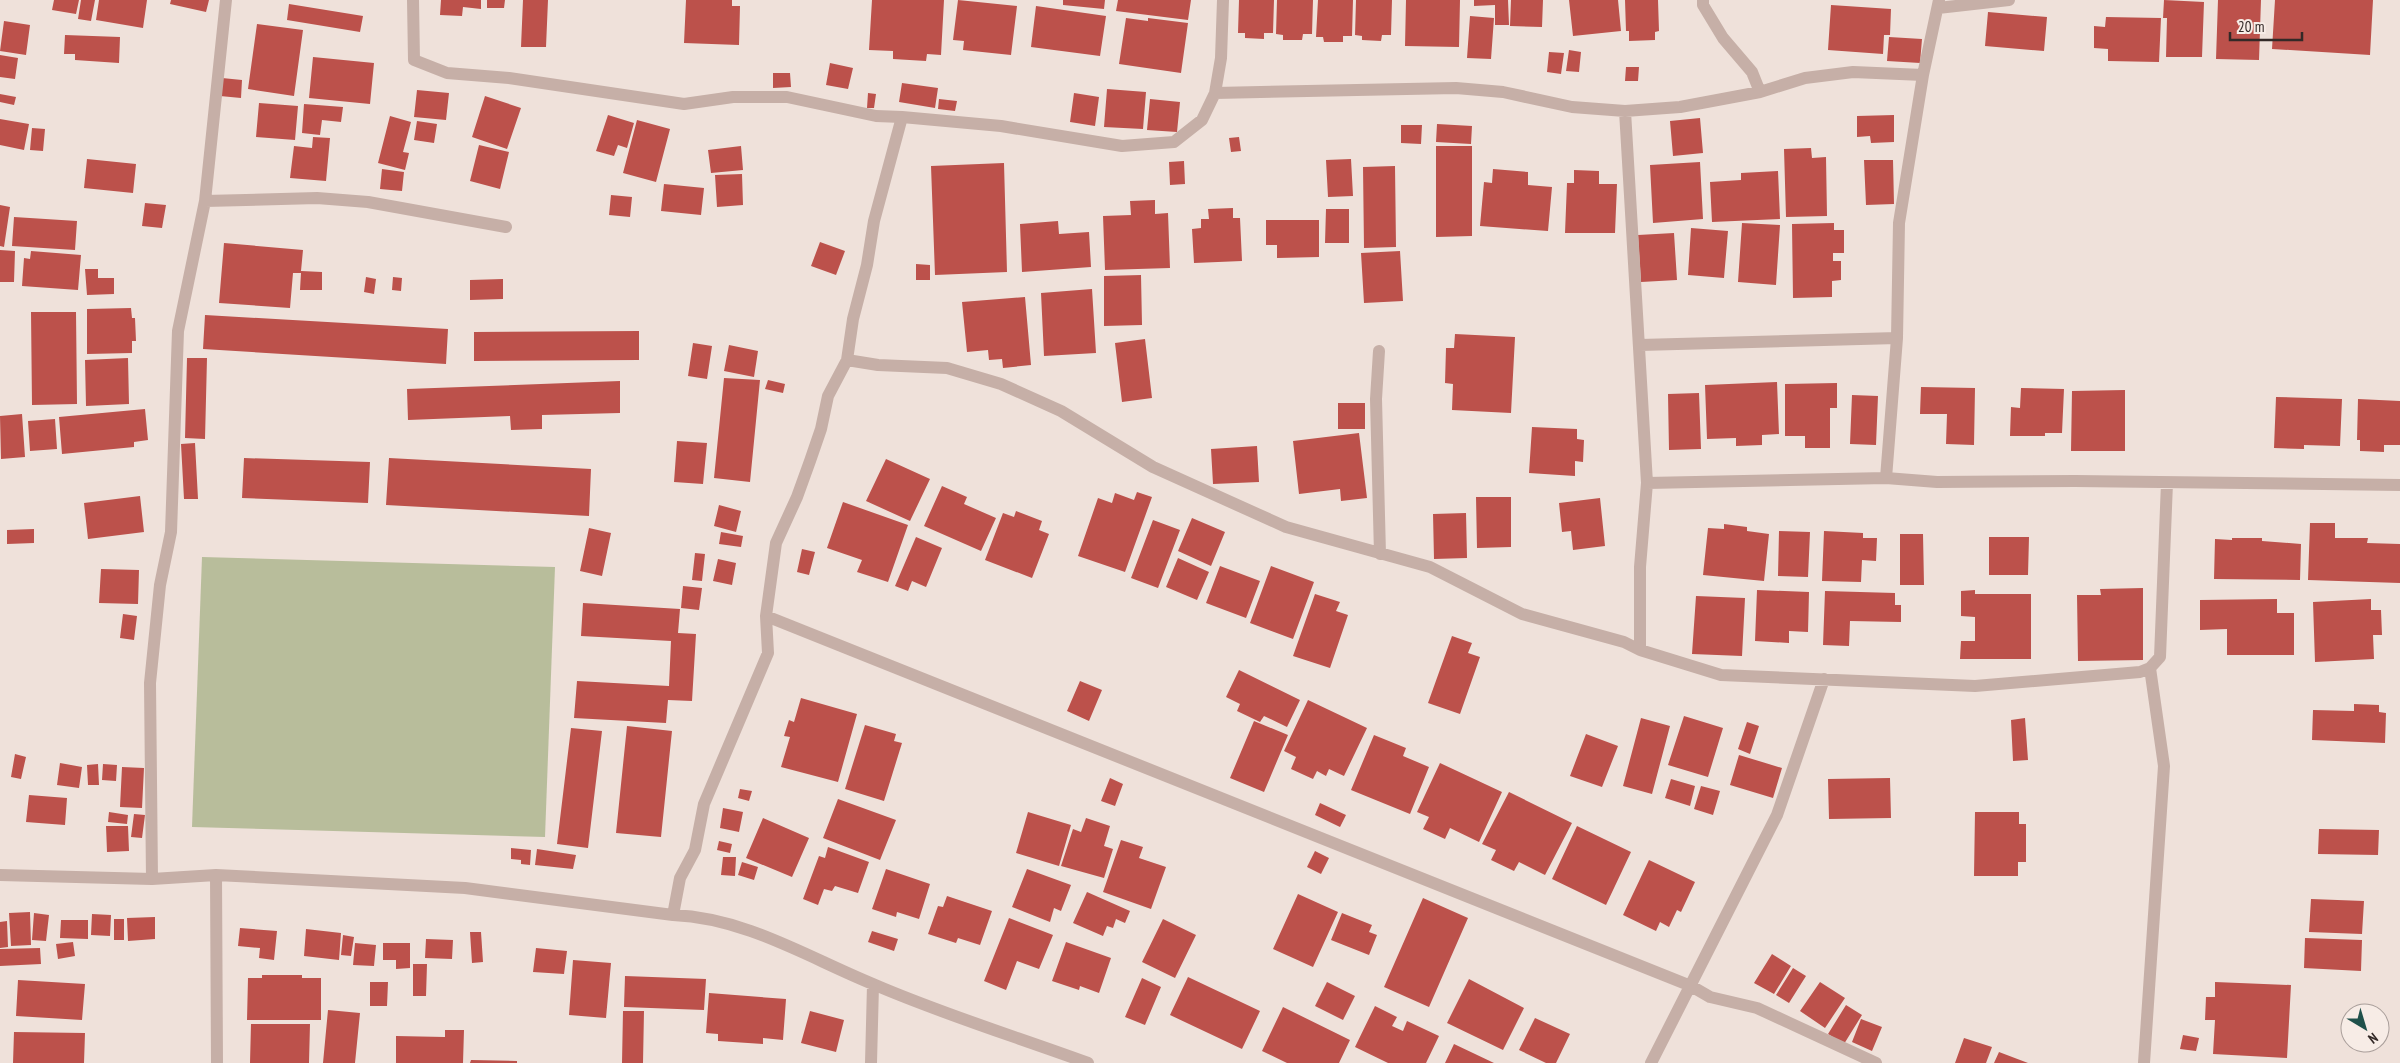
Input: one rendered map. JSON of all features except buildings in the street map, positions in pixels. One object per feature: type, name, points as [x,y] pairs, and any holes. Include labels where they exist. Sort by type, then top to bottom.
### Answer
[{"type":"street","points":[[152,879],[150,683],[160,585],[171,532],[178,331],[205,200],[226,0]]},
{"type":"street","points":[[413,0],[414,60],[447,73],[509,78],[684,104],[733,97],[786,97],[876,116],[902,116],[1001,126],[1122,146],[1174,142],[1202,120],[1215,92],[1221,58],[1224,0]]},
{"type":"street","points":[[1703,0],[1703,5],[1723,38],[1752,72],[1760,92]]},
{"type":"street","points":[[1886,478],[1898,338],[1899,223],[1923,75],[1938,4],[2009,0]]},
{"type":"street","points":[[1215,92],[1456,88],[1503,92],[1572,108],[1625,110],[1680,107],[1760,92],[1805,78],[1853,72],[1923,75]]},
{"type":"street","points":[[1625,110],[1647,483],[1640,567],[1640,650]]},
{"type":"street","points":[[673,915],[680,878],[695,850],[704,804],[768,653],[766,616],[776,544],[807,470],[821,429],[828,396],[847,360],[853,319],[867,265],[874,221],[902,116]]},
{"type":"street","points":[[205,200],[317,198],[359,202],[506,227]]},
{"type":"street","points":[[1640,345],[1898,338]]},
{"type":"street","points":[[1379,351],[1376,399],[1380,554]]},
{"type":"street","points":[[847,360],[878,365],[947,368],[1001,384],[1061,411],[1153,467],[1286,527],[1430,567],[1522,614],[1624,642],[1640,650],[1721,675],[1975,686],[2140,672],[2150,668],[2160,657],[2166,483]]},
{"type":"street","points":[[1647,483],[1886,478],[1937,482],[2075,481],[2400,485]]},
{"type":"street","points":[[766,616],[1691,986],[1710,997],[1757,1008],[1876,1063]]},
{"type":"street","points":[[2144,1063],[2164,766],[2150,668]]},
{"type":"street","points":[[1651,1063],[1777,815],[1824,679]]},
{"type":"street","points":[[0,875],[152,879],[216,875],[465,888],[673,915],[701,916],[749,930],[803,951],[873,985],[1088,1063]]},
{"type":"street","points":[[216,875],[217,1063]]},
{"type":"street","points":[[871,1063],[873,985]]},
{"type":"green space","points":[[202,557],[555,567],[545,837],[192,827]]}]
